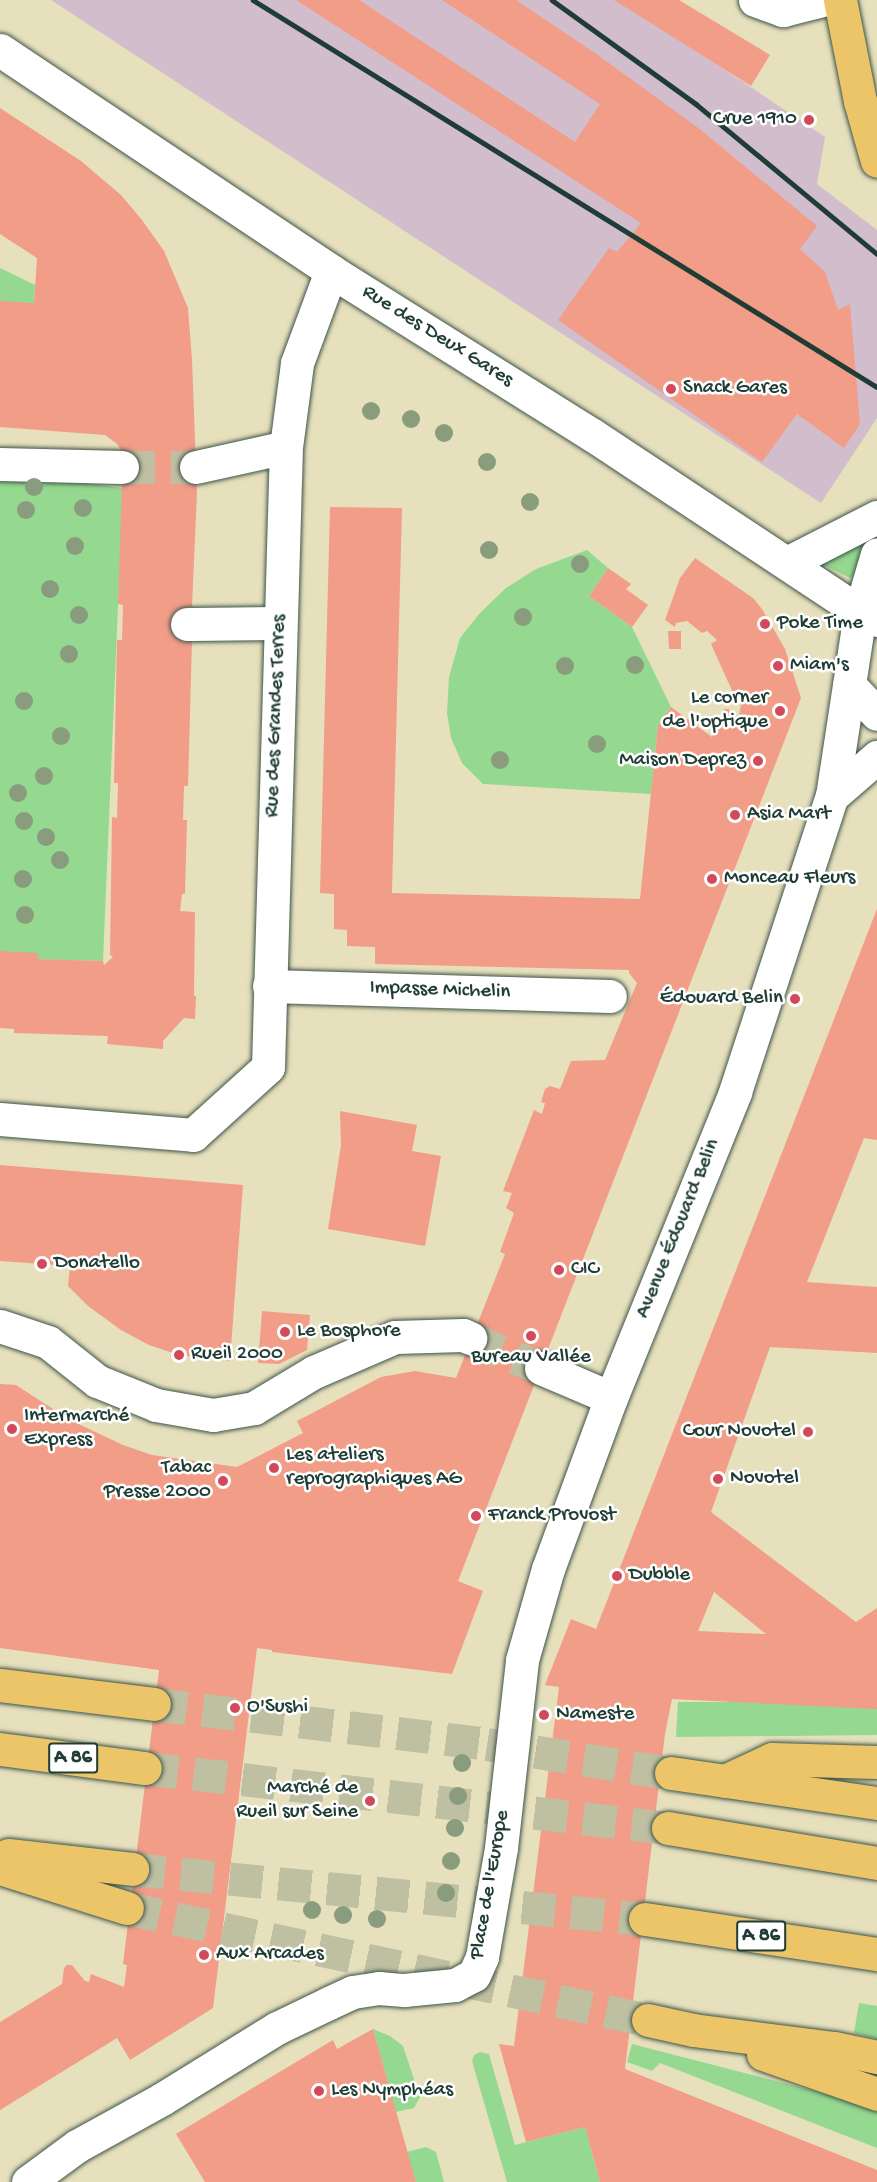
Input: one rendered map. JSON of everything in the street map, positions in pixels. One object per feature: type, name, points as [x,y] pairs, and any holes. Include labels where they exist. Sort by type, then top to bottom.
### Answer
[{"type":"main road","points":[[840,0],[860,101],[877,161]]},
{"type":"main road","points":[[0,1685],[154,1704]]},
{"type":"main road","name":"A 86","points":[[0,1749],[145,1768]]},
{"type":"main road","points":[[725,1781],[772,1759],[877,1762]]},
{"type":"main road","points":[[671,1773],[877,1803]]},
{"type":"main road","points":[[668,1828],[877,1863]]},
{"type":"main road","points":[[0,1854],[132,1869]]},
{"type":"main road","points":[[0,1868],[127,1908]]},
{"type":"main road","name":"A 86","points":[[645,1919],[877,1953]]},
{"type":"main road","points":[[648,2020],[693,2030],[834,2048],[877,2057]]},
{"type":"main road","points":[[693,2030],[877,2094]]},
{"type":"street","points":[[769,5],[824,0]]},
{"type":"street","name":"Rue des Deux Gares","points":[[0,50],[331,271],[591,434],[869,616]]},
{"type":"street","name":"Rue des Grandes Terres","points":[[0,1119],[193,1135],[268,1067],[286,447],[297,363],[331,271]]},
{"type":"street","points":[[196,467],[286,447]]},
{"type":"street","points":[[0,464],[122,467]]},
{"type":"street","points":[[787,563],[877,517]]},
{"type":"street","name":"Avenue Édouard Belin","points":[[522,1660],[548,1569],[611,1398],[735,1092],[832,796],[849,686],[869,616],[877,554]]},
{"type":"street","points":[[187,624],[280,623]]},
{"type":"street","points":[[849,686],[877,714]]},
{"type":"street","points":[[832,796],[877,758]]},
{"type":"street","name":"Impasse Michelin","points":[[269,986],[610,996]]},
{"type":"street","points":[[0,1326],[48,1342],[97,1381],[156,1405],[213,1415],[254,1408],[314,1372],[395,1337],[463,1335],[470,1338]]},
{"type":"street","points":[[542,1368],[611,1398]]},
{"type":"street","name":"Place de l'Europe","points":[[27,2182],[77,2146],[162,2099],[277,2028],[353,1992],[379,1988],[404,1990],[455,1985],[474,1975],[482,1957],[501,1848],[522,1660]]},
{"type":"shaded area","points":[[51,0],[621,0],[825,137],[817,184],[877,230],[877,418],[821,503]]},
{"type":"green space","points":[[0,268],[35,285],[34,303],[0,302]]},
{"type":"green space","points":[[0,472],[123,488],[103,961],[0,958]]},
{"type":"green space","points":[[873,534],[855,575],[850,578],[814,560]]},
{"type":"green space","points":[[587,550],[608,568],[589,596],[632,627],[671,707],[658,725],[651,794],[483,784],[462,763],[451,738],[447,713],[449,677],[460,638],[480,613],[506,588],[536,569]]},
{"type":"green space","points":[[678,1702],[877,1702],[877,1735],[676,1737]]},
{"type":"green space","points":[[859,2003],[877,2006],[877,2039],[854,2033]]},
{"type":"green space","points":[[373,2029],[390,2036],[403,2046],[420,2097],[414,2108],[396,2112]]},
{"type":"green space","points":[[632,2044],[877,2107],[877,2148],[660,2063],[652,2071],[627,2062]]},
{"type":"green space","points":[[480,2052],[489,2054],[515,2145],[585,2127],[600,2182],[507,2182],[472,2061],[474,2055]]},
{"type":"green space","points":[[426,2147],[436,2152],[444,2182],[416,2182],[407,2152]]},
{"type":"building","points":[[296,0],[359,0],[575,142],[600,104],[442,0],[516,0],[595,53],[701,130],[817,226],[800,249],[825,272],[838,310],[850,304],[860,424],[844,448],[797,414],[762,462],[558,320],[609,248],[617,252],[641,223]]},
{"type":"building","points":[[614,0],[679,0],[770,55],[751,86]]},
{"type":"building","points":[[0,108],[81,161],[121,195],[164,251],[188,308],[197,492],[192,607],[188,607],[187,641],[192,641],[188,786],[184,786],[183,820],[187,820],[185,894],[182,894],[180,911],[195,912],[194,996],[196,996],[195,1019],[184,1018],[163,1041],[163,1049],[107,1044],[108,1036],[14,1033],[14,1029],[0,1028],[0,951],[38,953],[38,959],[103,961],[104,965],[113,957],[110,955],[112,817],[117,818],[118,783],[114,783],[117,640],[122,640],[123,605],[118,604],[123,453],[117,444],[105,435],[0,427],[0,301],[34,303],[37,258],[0,234]]},
{"type":"building","points":[[330,507],[402,508],[392,893],[640,899],[658,725],[671,707],[712,737],[715,731],[717,733],[725,717],[724,709],[729,709],[731,717],[739,715],[741,705],[734,695],[711,644],[717,640],[707,631],[702,633],[687,621],[676,623],[675,627],[665,620],[680,578],[695,558],[753,598],[762,609],[785,649],[801,698],[458,1581],[483,1591],[452,1674],[272,1652],[272,1650],[257,1648],[213,2008],[130,2060],[117,2038],[0,2110],[0,2022],[62,1984],[64,1968],[67,1965],[72,1965],[85,1981],[89,1982],[91,1974],[124,1987],[127,1965],[123,1964],[159,1670],[0,1648],[0,1384],[16,1385],[70,1420],[123,1445],[152,1455],[237,1467],[303,1433],[297,1421],[381,1377],[415,1371],[456,1378],[505,1254],[500,1252],[514,1213],[506,1208],[512,1193],[503,1191],[534,1110],[542,1114],[545,1103],[541,1102],[545,1089],[550,1086],[560,1089],[571,1061],[605,1060],[637,983],[629,970],[375,964],[375,947],[347,946],[347,930],[334,929],[334,894],[320,893]]},
{"type":"building","points":[[608,568],[631,584],[626,589],[648,605],[632,627],[589,596]]},
{"type":"building","points":[[668,631],[681,631],[681,649],[669,649]]},
{"type":"building","points":[[877,909],[877,1140],[864,1138],[807,1282],[877,1287],[877,1353],[770,1347],[711,1512],[856,1622],[877,1608],[877,1709],[672,1699],[665,1734],[625,2069],[877,2170],[877,2182],[600,2182],[585,2127],[526,2142],[499,2044],[514,2046],[559,1687],[545,1685],[571,1619],[596,1629]],"holes":[[[714,1592],[766,1634],[698,1631]]]},
{"type":"building","points":[[340,1111],[417,1125],[412,1151],[441,1156],[425,1246],[328,1229],[341,1145]]},
{"type":"building","points":[[0,1165],[243,1185],[230,1361],[179,1355],[149,1345],[121,1330],[88,1306],[68,1286],[70,1266],[0,1261]]},
{"type":"building","name":"Le Bosphore","points":[[262,1311],[310,1315],[307,1350],[279,1364],[258,1363]]},
{"type":"building","name":"Les Nymphéas","points":[[373,2029],[416,2182],[205,2182],[176,2134],[333,2040],[337,2049]]},
{"type":"tunnel","points":[[122,467],[196,467]]},
{"type":"tunnel","points":[[470,1338],[541,1368]]},
{"type":"tunnel","points":[[154,1704],[487,1744],[671,1773]]},
{"type":"tunnel","points":[[145,1768],[668,1828]]},
{"type":"tunnel","points":[[132,1869],[645,1919]]},
{"type":"tunnel","points":[[127,1908],[648,2020]]},
{"type":"railway","points":[[253,0],[877,387]]},
{"type":"railway","points":[[552,0],[696,104],[877,254]]},
{"type":"place","name":"Crue 1910","points":[[809,120]]},
{"type":"place","name":"Snack Gares","points":[[671,389]]},
{"type":"place","name":"Poke Time","points":[[765,624]]},
{"type":"place","name":"Miam's","points":[[778,666]]},
{"type":"place","name":"Le corner de l'optique","points":[[780,711]]},
{"type":"place","name":"Maison Deprez","points":[[758,761]]},
{"type":"place","name":"Asia Mart","points":[[735,815]]},
{"type":"place","name":"Monceau Fleurs","points":[[712,879]]},
{"type":"place","name":"Édouard Belin","points":[[795,999]]},
{"type":"place","name":"Donatello","points":[[42,1264]]},
{"type":"place","name":"CIC","points":[[559,1270]]},
{"type":"place","name":"Le Bosphore","points":[[285,1332]]},
{"type":"place","name":"Bureau Vallée","points":[[531,1336]]},
{"type":"place","name":"Rueil 2000","points":[[179,1355]]},
{"type":"place","name":"Intermarché Express","points":[[12,1429]]},
{"type":"place","name":"Cour Novotel","points":[[808,1432]]},
{"type":"place","name":"Les ateliers reprographiques AG","points":[[274,1468]]},
{"type":"place","name":"Novotel","points":[[718,1479]]},
{"type":"place","name":"Tabac Presse 2000","points":[[223,1481]]},
{"type":"place","name":"Franck Provost","points":[[476,1516]]},
{"type":"place","name":"Dubble","points":[[617,1576]]},
{"type":"place","name":"O'Sushi","points":[[235,1708]]},
{"type":"place","name":"Nameste","points":[[544,1715]]},
{"type":"place","name":"Marché de Rueil sur Seine","points":[[370,1801]]},
{"type":"place","name":"Aux Arcades","points":[[204,1955]]},
{"type":"place","name":"Les Nymphéas","points":[[319,2091]]}]
